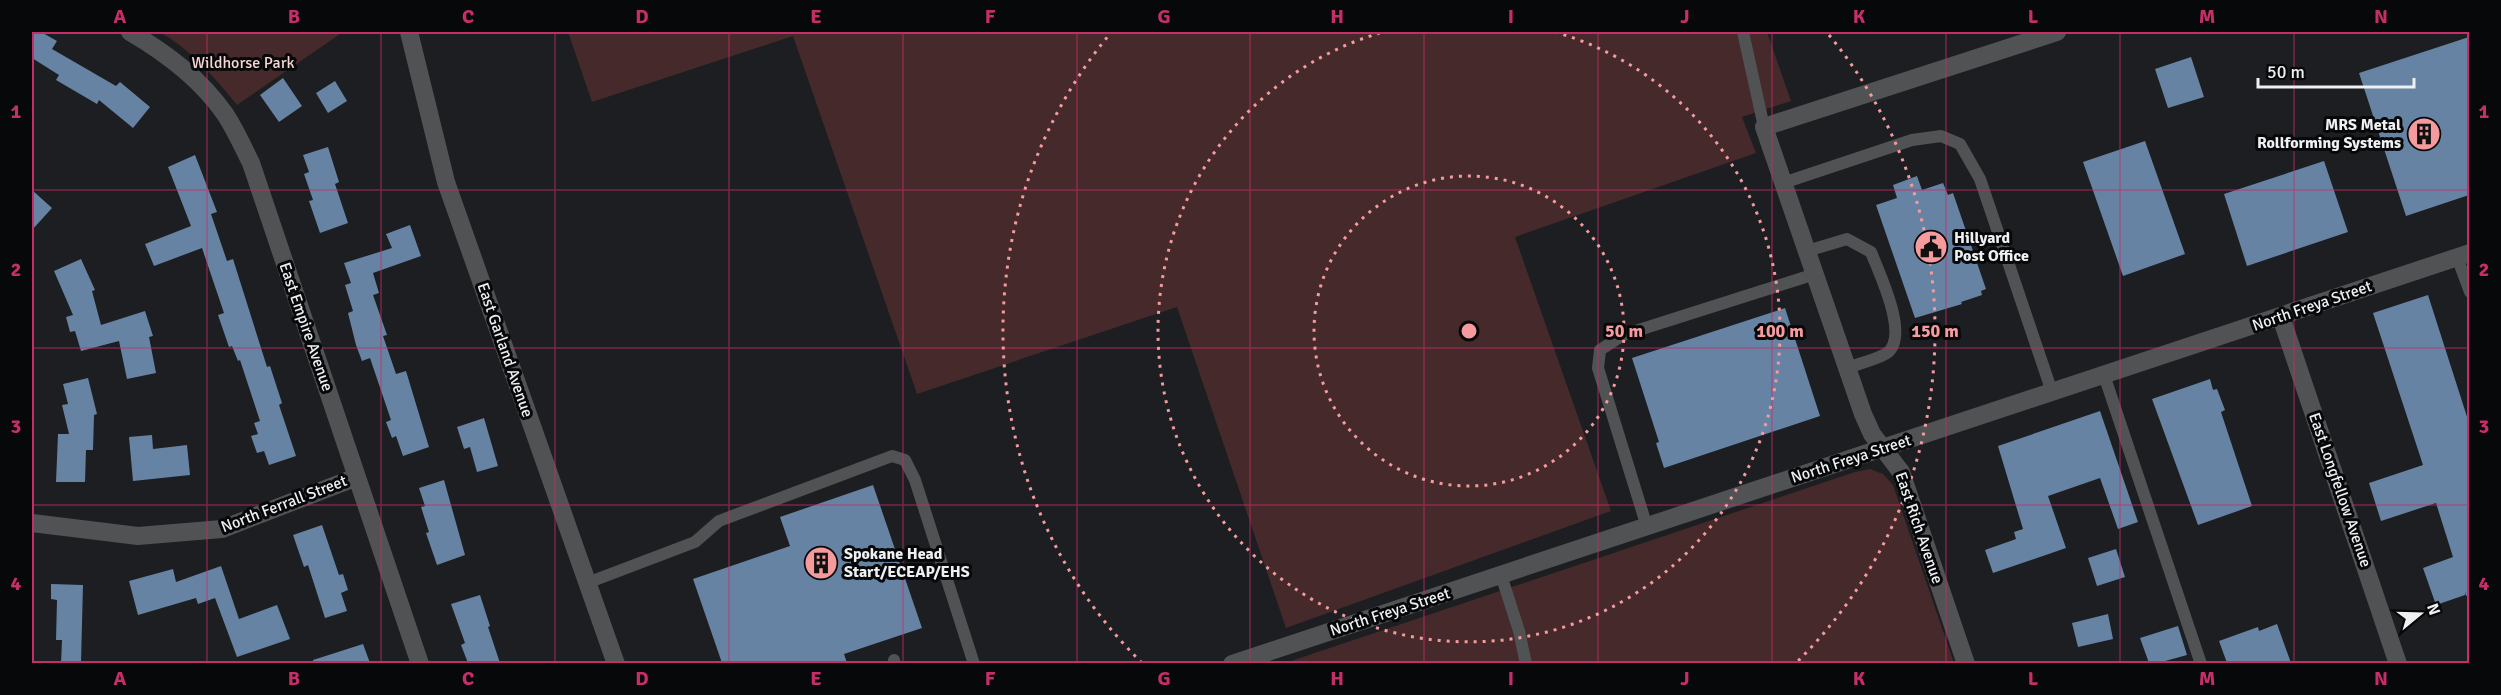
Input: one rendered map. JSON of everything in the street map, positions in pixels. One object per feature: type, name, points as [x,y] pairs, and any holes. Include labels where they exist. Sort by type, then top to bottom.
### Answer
[{"type":"street","name":"East Empire Avenue","points":[[130,32],[164,51],[202,86],[225,114],[251,163],[420,663]]},
{"type":"street","name":"East Garland Avenue","points":[[409,32],[446,182],[616,663]]},
{"type":"street","points":[[1764,127],[2057,32]]},
{"type":"street","name":"East Rich Avenue","points":[[1764,127],[1866,423],[1901,472],[1966,663]]},
{"type":"street","name":"North Freya Street","points":[[1232,663],[2463,255]]},
{"type":"street","name":"East Longfellow Avenue","points":[[2281,317],[2398,663]]},
{"type":"street","name":"North Ferrall Street","points":[[32,523],[138,536],[222,529],[357,477]]},
{"type":"lane","points":[[1743,32],[1764,127]]},
{"type":"lane","points":[[1783,183],[1912,140],[1941,136],[1960,144],[1980,179],[2052,392]]},
{"type":"lane","points":[[1807,251],[1847,239],[1858,243],[1870,252],[1898,328],[1896,341],[1888,352],[1847,368]]},
{"type":"lane","points":[[2463,255],[2469,292]]},
{"type":"lane","points":[[1647,527],[1598,368],[1600,350],[1623,335],[1815,274]]},
{"type":"lane","points":[[2104,375],[2201,663]]},
{"type":"lane","points":[[587,583],[695,542],[719,521],[892,456],[905,460],[915,480],[974,663]]},
{"type":"lane","points":[[1501,575],[1519,631],[1526,663]]},
{"type":"green space","name":"Wildhorse Park","points":[[160,32],[343,32],[237,105],[211,74],[192,56]]},
{"type":"green space","points":[[568,32],[1767,32],[1791,101],[1742,117],[1756,153],[1515,237],[1611,511],[1286,628],[1177,307],[917,394],[793,36],[592,102]]},
{"type":"green space","points":[[1870,469],[1883,474],[1893,485],[1954,663],[1282,664],[1855,472]]},
{"type":"building","points":[[32,32],[41,32],[57,41],[52,49],[116,86],[120,82],[150,107],[133,128],[99,100],[97,104],[56,80],[59,75],[32,58]]},
{"type":"building","name":"MRS Metal Rollforming Systems","points":[[2469,37],[2469,195],[2406,216],[2359,73]]},
{"type":"building","points":[[2191,57],[2204,97],[2168,108],[2155,69]]},
{"type":"building","points":[[283,78],[302,106],[279,122],[260,95]]},
{"type":"building","points":[[335,81],[347,101],[328,113],[316,93]]},
{"type":"building","points":[[2145,141],[2185,254],[2123,276],[2083,162]]},
{"type":"building","points":[[328,147],[339,182],[335,184],[348,223],[320,233],[309,201],[313,200],[304,174],[309,172],[303,155]]},
{"type":"building","points":[[195,155],[217,212],[211,214],[227,261],[233,259],[267,367],[270,366],[282,403],[279,405],[296,456],[269,465],[264,451],[257,453],[251,436],[258,434],[254,423],[260,421],[240,360],[238,361],[232,346],[229,347],[218,315],[224,313],[202,248],[154,266],[145,244],[191,226],[168,167]]},
{"type":"building","points":[[2324,161],[2348,232],[2247,266],[2224,194]]},
{"type":"building","name":"Hillyard Post Office","points":[[1917,176],[1922,190],[1943,183],[1948,195],[1953,193],[1986,289],[1981,291],[1982,295],[1961,302],[1962,304],[1915,318],[1876,205],[1897,198],[1893,185]]},
{"type":"building","points":[[32,190],[52,208],[32,230]]},
{"type":"building","points":[[410,225],[421,256],[373,273],[379,293],[373,295],[387,335],[383,336],[396,374],[406,371],[429,447],[403,456],[396,436],[392,438],[386,422],[391,420],[370,358],[362,361],[356,345],[348,313],[353,311],[345,285],[351,283],[344,263],[392,248],[386,234]]},
{"type":"building","points":[[81,259],[95,290],[92,291],[101,325],[145,311],[153,336],[149,337],[156,373],[127,379],[119,341],[81,351],[75,331],[70,332],[66,317],[73,315],[54,271]]},
{"type":"building","points":[[2428,295],[2469,423],[2469,595],[2466,596],[2465,592],[2465,595],[2436,605],[2423,568],[2453,557],[2436,503],[2381,521],[2369,483],[2423,465],[2373,313]]},
{"type":"building","points":[[1785,308],[1820,416],[1664,468],[1656,443],[1659,442],[1632,358]]},
{"type":"building","points":[[88,378],[97,414],[94,415],[93,450],[86,450],[85,482],[56,482],[58,434],[69,434],[62,405],[68,404],[63,384]]},
{"type":"building","points":[[2210,379],[2213,390],[2217,389],[2225,410],[2221,412],[2252,506],[2198,525],[2152,399]]},
{"type":"building","points":[[2100,411],[2138,522],[2118,529],[2100,478],[2048,496],[2066,548],[1993,573],[1985,550],[2016,539],[2014,532],[2023,529],[1998,446]]},
{"type":"building","points":[[484,418],[498,466],[477,472],[470,447],[464,449],[457,427]]},
{"type":"building","points":[[152,435],[153,449],[187,445],[190,475],[133,481],[129,437]]},
{"type":"building","points":[[444,480],[465,555],[437,565],[426,533],[429,532],[421,507],[425,506],[419,488]]},
{"type":"building","name":"Spokane Head Start/ECEAP/EHS","points":[[873,485],[922,628],[844,654],[847,663],[722,663],[693,579],[790,546],[780,517]]},
{"type":"building","points":[[322,525],[339,575],[343,574],[348,590],[341,593],[347,611],[325,618],[308,565],[304,567],[293,535]]},
{"type":"building","points":[[2116,549],[2125,577],[2097,586],[2088,558]]},
{"type":"building","points":[[221,566],[239,619],[277,605],[290,639],[237,657],[215,598],[198,604],[196,598],[138,615],[129,581],[173,569],[176,582]]},
{"type":"building","points":[[51,584],[83,585],[81,663],[61,663],[62,640],[56,640],[57,600],[51,599]]},
{"type":"building","points":[[480,595],[500,663],[468,663],[461,645],[465,643],[451,604]]},
{"type":"building","points":[[2108,614],[2113,639],[2078,647],[2072,623]]},
{"type":"building","points":[[2277,624],[2291,663],[2227,663],[2219,641],[2258,627],[2259,631]]},
{"type":"building","points":[[2178,626],[2187,655],[2158,663],[2149,663],[2140,638]]},
{"type":"building","points":[[363,644],[370,663],[313,663],[313,660]]},
{"type":"place","name":"MRS Metal Rollforming Systems","points":[[2424,134]]},
{"type":"place","name":"Hillyard Post Office","points":[[1931,247]]},
{"type":"place","name":"Spokane Head Start/ECEAP/EHS","points":[[821,563]]}]
